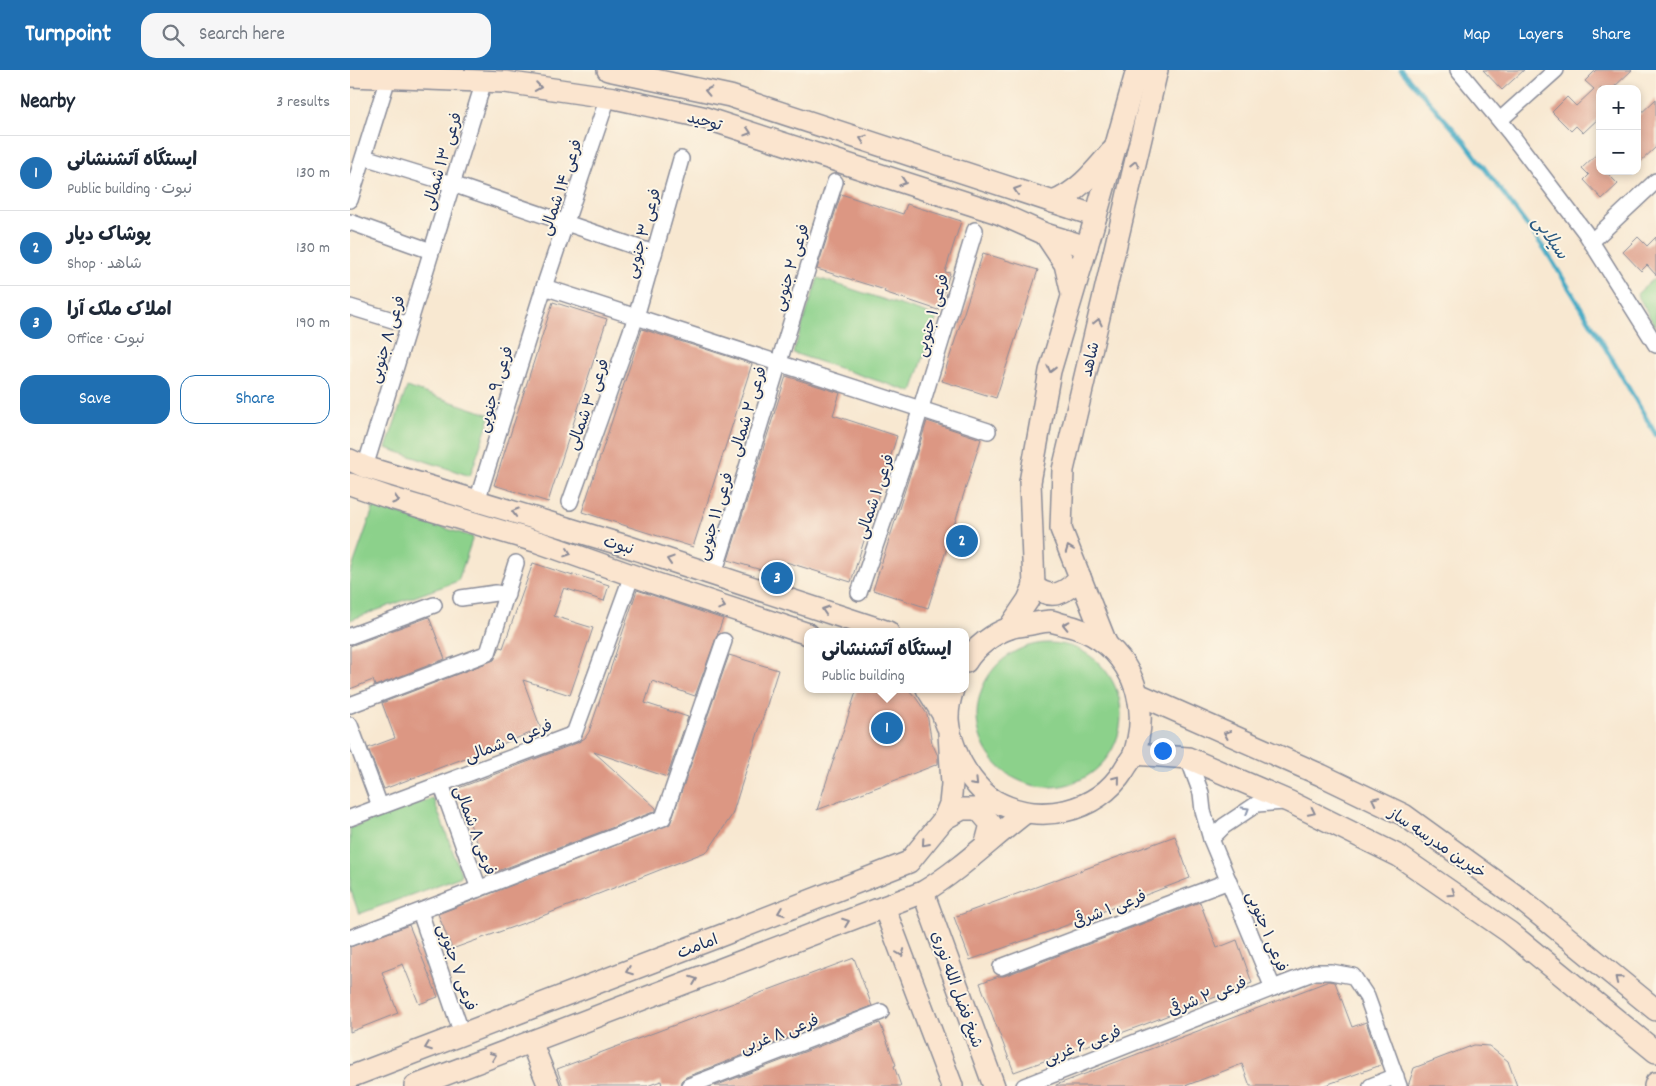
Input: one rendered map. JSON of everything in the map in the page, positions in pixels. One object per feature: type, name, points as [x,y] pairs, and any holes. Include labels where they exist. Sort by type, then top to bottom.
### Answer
[{"type":"main road","name":"توحید","points":[[608,70],[730,96],[1096,216]]},
{"type":"main road","name":"شاهد","points":[[1010,628],[1028,600],[1034,586],[1030,482],[1050,371],[1137,70]]},
{"type":"main road","name":"شاهد","points":[[1106,643],[1062,529],[1063,470],[1157,70]]},
{"type":"main road","name":"توحید","points":[[350,76],[505,82],[608,98],[702,117],[998,213],[1046,234],[1087,247]]},
{"type":"main road","points":[[1053,202],[1076,190],[1116,146]]},
{"type":"main road","points":[[1046,234],[1065,264],[1072,297]]},
{"type":"main road","name":"نبوت","points":[[358,464],[623,545],[876,628]]},
{"type":"main road","name":"نبوت","points":[[350,484],[387,497],[538,542],[804,633]]},
{"type":"main road","points":[[1034,586],[1042,593],[1058,594],[1070,589],[1080,577]]},
{"type":"main road","points":[[929,693],[942,713],[959,758],[970,779],[994,801],[1025,813],[1059,814],[1090,803],[1116,782],[1134,754],[1141,724],[1138,694],[1126,666],[1106,643],[1080,628],[1050,621],[1010,628],[992,636],[969,656]]},
{"type":"main road","name":"امامت","points":[[350,1077],[716,938],[909,862],[944,819],[950,804],[952,784],[948,702],[951,693]]},
{"type":"main road","name":"خیرین مدرسه ساز","points":[[1138,694],[1321,775],[1404,815],[1519,898],[1656,1010]]},
{"type":"main road","points":[[1161,756],[1152,742],[1150,726],[1160,716],[1178,712]]},
{"type":"main road","name":"خیرین مدرسه ساز","points":[[1134,754],[1188,758],[1290,802],[1399,856],[1509,932],[1652,1048]]},
{"type":"main road","points":[[944,819],[962,809],[978,809],[991,824],[986,843]]},
{"type":"main road","name":"امامت","points":[[415,1086],[923,892],[945,879],[986,843],[1025,813]]},
{"type":"main road","name":"شیخ فضل الله نوری","points":[[923,892],[994,1086]]},
{"type":"main road","points":[[884,907],[952,1086]]},
{"type":"main road","points":[[531,1042],[549,1086]]},
{"type":"main road","points":[[1652,1048],[1656,1066]]},
{"type":"street","points":[[1458,70],[1500,120],[1591,242],[1656,345]]},
{"type":"street","points":[[1500,120],[1556,70]]},
{"type":"street","points":[[350,200],[388,78]]},
{"type":"street","name":"فرعی ۱۳ شمالی","points":[[431,251],[484,81]]},
{"type":"street","name":"فرعی ۱۴ شمالی","points":[[544,287],[608,98]]},
{"type":"street","points":[[364,157],[452,184],[654,252]]},
{"type":"street","name":"فرعی ۳ جنوبی","points":[[636,317],[681,159]]},
{"type":"street","points":[[1591,242],[1656,181]]},
{"type":"street","name":"فرعی ۲ جنوبی","points":[[780,364],[804,278],[835,182]]},
{"type":"street","points":[[350,222],[431,251]]},
{"type":"street","name":"فرعی ۱ جنوبی","points":[[921,410],[975,230]]},
{"type":"street","name":"فرعی ۸ جنوبی","points":[[358,464],[409,325],[431,251]]},
{"type":"street","points":[[544,287],[988,431]]},
{"type":"street","name":"فرعی ۹ جنوبی","points":[[477,501],[544,287]]},
{"type":"street","points":[[357,309],[409,325]]},
{"type":"street","name":"فرعی ۳ شمالی","points":[[570,502],[636,317]]},
{"type":"street","name":"فرعی ۲ شمالی","points":[[747,469],[780,364]]},
{"type":"street","name":"فرعی ۱ شمالی","points":[[859,593],[921,410]]},
{"type":"street","name":"فرعی ۱۱ جنوبی","points":[[714,574],[747,469]]},
{"type":"street","points":[[350,705],[488,653],[516,563]]},
{"type":"street","name":"فرعی ۹ شمالی","points":[[380,806],[574,734],[632,575]]},
{"type":"street","points":[[461,598],[496,593],[507,595]]},
{"type":"street","points":[[350,636],[434,605]]},
{"type":"street","points":[[352,933],[420,912],[663,818],[724,641]]},
{"type":"street","points":[[350,725],[380,806],[350,818]]},
{"type":"street","name":"فرعی ۱ جنوبی","points":[[1188,758],[1201,793],[1203,811],[1211,839],[1273,988],[1315,972],[1331,972],[1353,976],[1367,996],[1398,1081]]},
{"type":"street","name":"فرعی ۸ شمالی","points":[[441,784],[479,889]]},
{"type":"street","points":[[1211,839],[1224,826],[1257,804],[1290,802]]},
{"type":"street","name":"فرعی ۱ شرقی","points":[[1001,967],[1229,881]]},
{"type":"street","name":"فرعی ۷ جنوبی","points":[[420,912],[462,1034]]},
{"type":"street","name":"فرعی ۲ شرقی","points":[[1153,1035],[1273,988]]},
{"type":"street","name":"فرعی ۸ غربی","points":[[689,1086],[882,1012]]},
{"type":"street","name":"فرعی ۶ غربی","points":[[1024,1086],[1153,1035]]},
{"type":"street","points":[[1371,1086],[1398,1081]]},
{"type":"green space","points":[[1656,277],[1656,328],[1637,294]]},
{"type":"green space","points":[[818,278],[937,317],[912,392],[793,353]]},
{"type":"green space","points":[[407,387],[491,415],[470,476],[386,448]]},
{"type":"green space","points":[[374,506],[473,537],[458,581],[350,620],[350,574]]},
{"type":"green space","points":[[1049,643],[1077,648],[1100,664],[1116,687],[1121,715],[1116,743],[1100,766],[1077,782],[1049,787],[1021,782],[998,766],[982,743],[977,715],[982,687],[998,664],[1021,648]]},
{"type":"green space","points":[[433,798],[462,876],[359,914],[350,888],[350,828]]},
{"type":"building","points":[[1483,70],[1524,70],[1502,90]]},
{"type":"building","points":[[1596,70],[1632,70],[1616,85],[1596,85],[1596,121],[1583,133],[1576,126],[1571,131],[1552,112],[1567,97],[1576,106],[1594,89],[1585,81]]},
{"type":"building","points":[[1656,99],[1656,147],[1641,161],[1641,130],[1641,113]]},
{"type":"building","points":[[1596,155],[1596,175],[1609,175],[1618,184],[1602,199],[1584,180],[1589,175],[1582,168]]},
{"type":"building","points":[[841,194],[903,214],[907,204],[961,221],[945,272],[950,273],[938,310],[884,292],[885,290],[817,269]]},
{"type":"building","points":[[1638,237],[1647,246],[1656,237],[1656,275],[1647,265],[1641,271],[1623,252]]},
{"type":"building","points":[[983,253],[1038,270],[996,398],[942,381]]},
{"type":"building","points":[[553,302],[607,319],[548,502],[494,485]]},
{"type":"building","points":[[642,329],[752,364],[693,547],[582,512]]},
{"type":"building","points":[[786,376],[840,393],[833,415],[897,436],[851,582],[786,562],[781,576],[728,560]]},
{"type":"building","points":[[927,421],[981,439],[928,608],[873,590]]},
{"type":"building","points":[[533,563],[609,585],[604,601],[564,588],[563,590],[554,616],[593,628],[570,695],[523,680],[541,729],[384,789],[368,748],[395,738],[382,703],[494,660],[500,647],[503,648]]},
{"type":"building","points":[[637,590],[723,619],[695,696],[652,681],[645,703],[688,717],[667,777],[594,752],[656,808],[656,811],[490,874],[456,789],[577,743],[585,738],[589,732]]},
{"type":"building","points":[[429,617],[445,659],[375,686],[373,680],[350,689],[350,646]]},
{"type":"building","points":[[729,655],[778,670],[732,815],[708,851],[532,920],[452,949],[438,914],[670,824]]},
{"type":"building","points":[[856,693],[912,693],[927,714],[932,743],[938,756],[938,764],[817,810]]},
{"type":"building","points":[[1175,836],[1190,878],[970,960],[954,917]]},
{"type":"building","points":[[1200,902],[1217,948],[1237,940],[1252,983],[1014,1072],[980,983],[1004,976]]},
{"type":"building","points":[[409,925],[438,997],[419,1004],[403,964],[382,972],[398,1013],[350,1032],[350,947]]},
{"type":"building","points":[[854,958],[872,1006],[686,1077],[681,1081],[680,1086],[662,1086],[661,1081],[647,1086],[563,1086],[557,1069]]},
{"type":"building","points":[[1329,981],[1335,982],[1352,1027],[1366,1022],[1381,1065],[1323,1086],[1250,1086],[1242,1064],[1185,1086],[1056,1086],[1056,1085]]},
{"type":"building","points":[[880,1023],[896,1065],[894,1066],[901,1086],[715,1086]]},
{"type":"building","points":[[1474,1045],[1489,1046],[1508,1061],[1517,1086],[1408,1086],[1414,1068]]},
{"type":"waterway","name":"سیلابی","points":[[1401,70],[1465,142],[1546,251],[1595,330],[1656,435]]},
{"type":"place","name":"پوشاک دیار","points":[[962,541]]},
{"type":"place","name":"املاک ملک آرا","points":[[777,578]]},
{"type":"place","name":"ایستگاه آتشنشانی","points":[[887,728]]}]
